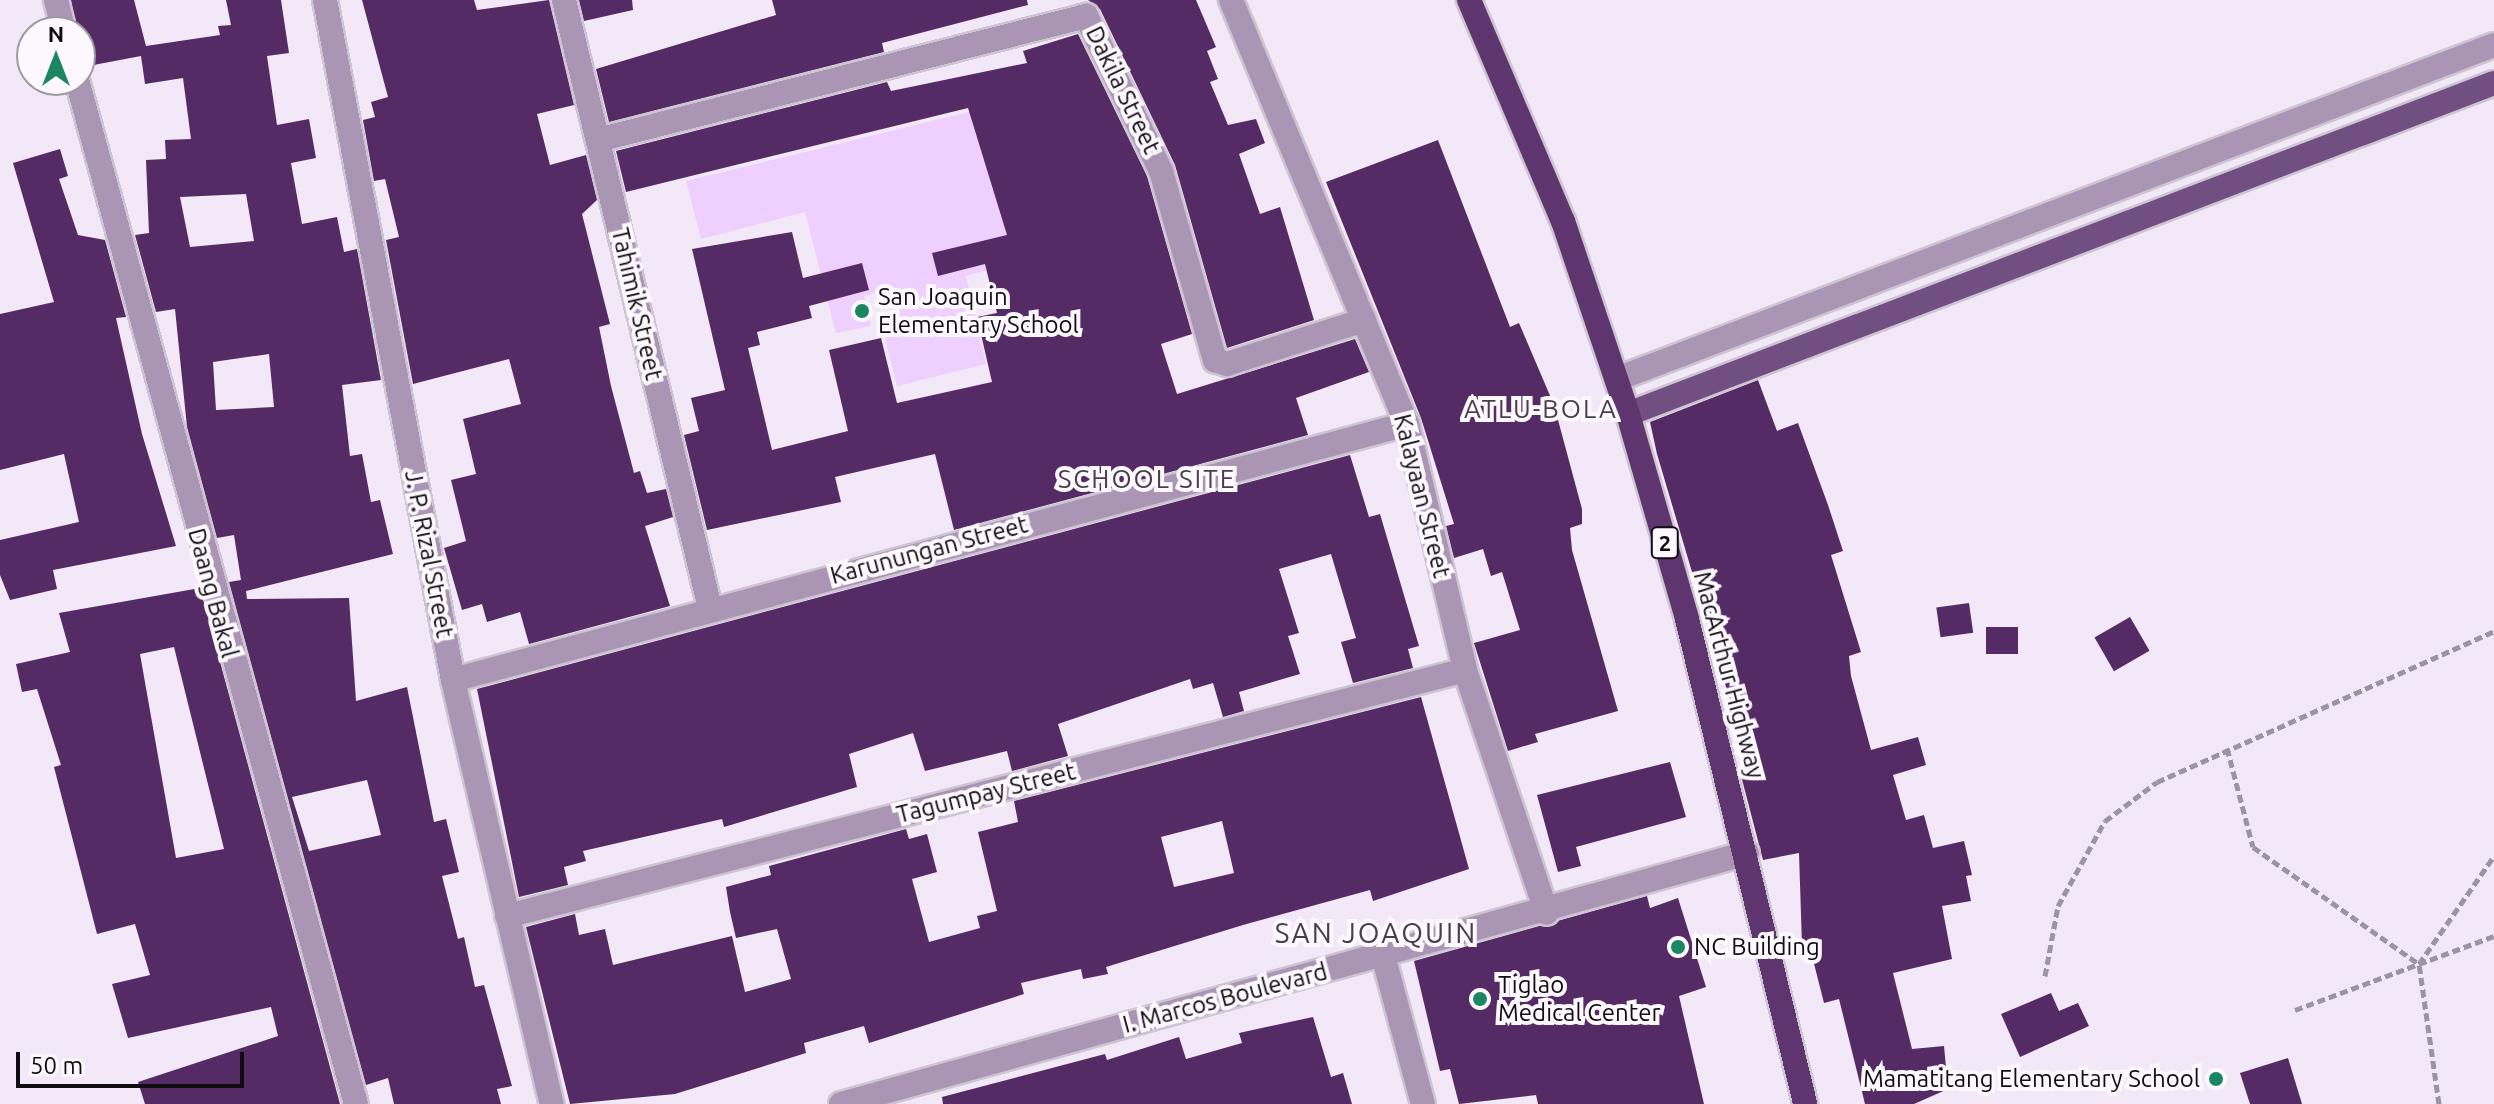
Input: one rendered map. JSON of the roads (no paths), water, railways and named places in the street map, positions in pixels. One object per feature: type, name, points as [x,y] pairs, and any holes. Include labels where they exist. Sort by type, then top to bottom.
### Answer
[{"type":"highway","name":"MacArthur Highway","points":[[1469,0],[1563,221],[1628,414],[1747,853],[1805,1104]]},
{"type":"main road","points":[[1628,414],[2494,83]]},
{"type":"street","name":"J. P. Rizal Street","points":[[325,0],[453,680],[552,1104]]},
{"type":"street","name":"Tahimik Street","points":[[564,0],[710,608]]},
{"type":"street","name":"Kalayaan Street","points":[[1231,0],[1407,424],[1465,670],[1547,913]]},
{"type":"street","name":"Dakila Street","points":[[598,140],[1086,16],[1161,171],[1215,360],[1227,364],[1364,320]]},
{"type":"street","points":[[1617,379],[2494,45]]},
{"type":"street","name":"Daang Bakal","points":[[81,96],[356,1104]]},
{"type":"street","name":"Karunungan Street","points":[[453,680],[710,608],[1407,424]]},
{"type":"street","name":"Tagumpay Street","points":[[507,916],[1465,670]]},
{"type":"street","name":"I. Marcos Boulevard","points":[[841,1104],[1547,913],[1747,853]]},
{"type":"street","points":[[1383,955],[1423,1104]]},
{"type":"place","name":"San Joaquin Elementary School","points":[[862,311]]},
{"type":"place","name":"NC Building","points":[[1678,947]]},
{"type":"place","name":"Tiglao Medical Center","points":[[1480,999]]},
{"type":"place","name":"Mamatitang Elementary School","points":[[2216,1079]]},
{"type":"district","name":"ATLU-BOLA","points":[[1541,409]]},
{"type":"district","name":"SCHOOL SITE","points":[[1147,479]]},
{"type":"district","name":"SAN JOAQUIN","points":[[1376,933]]}]
